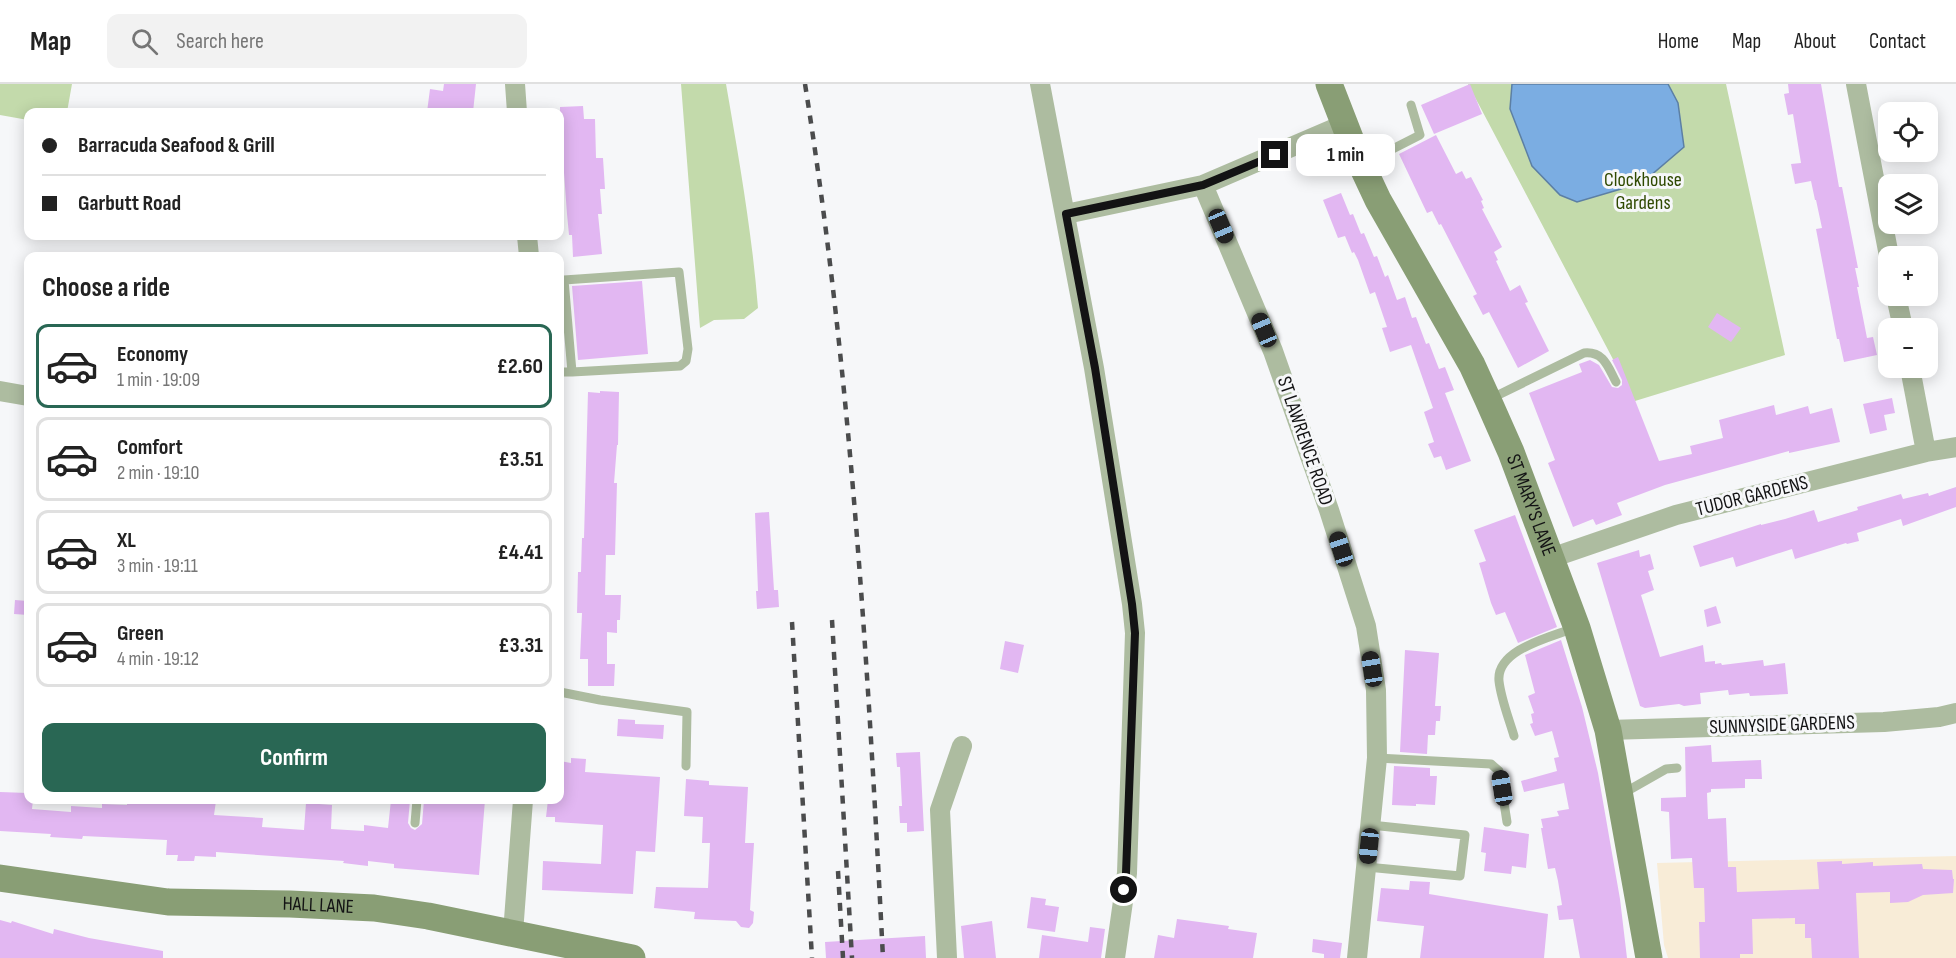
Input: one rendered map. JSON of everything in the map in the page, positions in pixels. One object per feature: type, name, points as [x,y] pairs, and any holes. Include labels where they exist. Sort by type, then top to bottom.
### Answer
[{"type":"main road","name":"ST MARY'S LANE","points":[[1329,84],[1378,200],[1466,354],[1488,400],[1511,452],[1577,628],[1608,730],[1649,958]]},
{"type":"main road","name":"HALL LANE","points":[[0,878],[168,902],[374,908],[513,933],[618,957]]},
{"type":"street","points":[[515,84],[517,108]]},
{"type":"street","points":[[1040,84],[1095,368],[1135,633],[1126,873],[1115,958]]},
{"type":"street","points":[[1856,84],[1887,246]]},
{"type":"street","points":[[1066,214],[1203,185],[1345,124]]},
{"type":"street","name":"ST LAWRENCE ROAD","points":[[1203,185],[1273,351],[1329,510],[1366,626],[1376,690],[1377,758],[1357,958]]},
{"type":"street","points":[[1912,378],[1926,452]]},
{"type":"street","points":[[0,391],[24,395]]},
{"type":"street","name":"TUDOR GARDENS","points":[[1551,558],[1676,515],[1926,452],[1956,447]]},
{"type":"street","name":"SUNNYSIDE GARDENS","points":[[1608,730],[1884,722],[1939,717],[1956,713]]},
{"type":"street","points":[[947,958],[940,810],[962,746]]},
{"type":"street","points":[[513,933],[523,804]]},
{"type":"lane","points":[[1362,165],[1420,135],[1411,105]]},
{"type":"lane","points":[[564,372],[572,372],[680,366],[686,361],[688,349],[679,272],[564,280],[572,372]]},
{"type":"lane","points":[[1488,400],[1584,353],[1593,352],[1605,359],[1616,382]]},
{"type":"lane","points":[[1514,736],[1499,680],[1503,666],[1518,650],[1577,628]]},
{"type":"lane","points":[[564,693],[687,712],[686,766]]},
{"type":"lane","points":[[1377,758],[1491,764],[1499,771],[1507,822]]},
{"type":"lane","points":[[1620,795],[1666,769],[1677,768]]},
{"type":"lane","points":[[415,823],[417,804]]},
{"type":"lane","points":[[1367,867],[1460,876],[1465,835],[1371,825]]},
{"type":"shaded area","points":[[1956,856],[1956,958],[1668,958],[1664,945],[1657,863]]},
{"type":"green space","points":[[0,84],[72,84],[68,108],[24,108],[24,119],[0,115]]},
{"type":"green space","points":[[681,84],[726,84],[749,224],[758,308],[744,319],[714,320],[700,328]]},
{"type":"green space","name":"Clockhouse Gardens","points":[[1468,84],[1726,84],[1785,355],[1635,401]]},
{"type":"water","points":[[1512,84],[1668,84],[1678,103],[1684,147],[1650,176],[1621,189],[1577,202],[1560,195],[1532,166],[1510,109]]},
{"type":"building","points":[[444,84],[476,84],[473,108],[428,108],[430,89],[443,91]]},
{"type":"building","points":[[1470,84],[1482,114],[1434,134],[1421,105]]},
{"type":"building","points":[[1788,84],[1821,84],[1839,187],[1842,187],[1858,268],[1855,268],[1859,287],[1857,287],[1867,338],[1873,337],[1877,355],[1844,362],[1839,339],[1837,339],[1816,229],[1822,228],[1811,181],[1795,184],[1791,164],[1801,163],[1793,114],[1788,115],[1784,94],[1789,93]]},
{"type":"building","points":[[583,106],[584,119],[595,119],[596,158],[603,158],[605,189],[600,189],[602,214],[598,214],[602,254],[573,257],[564,172],[564,108],[560,107]]},
{"type":"building","points":[[1436,135],[1456,174],[1462,171],[1466,179],[1471,177],[1483,200],[1481,201],[1484,208],[1482,209],[1502,247],[1494,252],[1498,260],[1496,261],[1510,291],[1520,285],[1528,302],[1525,303],[1549,351],[1518,368],[1489,312],[1483,315],[1473,296],[1477,294],[1441,224],[1439,225],[1432,211],[1427,213],[1399,154]]},
{"type":"building","points":[[1341,193],[1350,215],[1353,214],[1361,234],[1364,233],[1374,257],[1377,256],[1385,277],[1388,275],[1397,300],[1405,297],[1412,318],[1416,317],[1439,369],[1445,367],[1454,390],[1445,393],[1471,461],[1446,470],[1441,456],[1434,458],[1428,444],[1434,442],[1424,412],[1433,408],[1411,345],[1390,352],[1382,328],[1387,327],[1375,292],[1370,294],[1358,260],[1354,252],[1352,253],[1345,236],[1338,238],[1323,200]]},
{"type":"building","points":[[642,281],[648,354],[578,360],[572,286]]},
{"type":"building","points":[[1717,313],[1741,328],[1731,342],[1708,327]]},
{"type":"building","points":[[1618,357],[1659,461],[1692,454],[1690,446],[1723,438],[1719,420],[1774,405],[1776,415],[1808,406],[1810,414],[1832,408],[1840,442],[1789,453],[1789,451],[1665,485],[1617,503],[1622,515],[1596,525],[1593,519],[1573,527],[1548,463],[1555,460],[1529,393],[1582,372],[1579,364],[1590,360],[1599,365],[1612,387],[1618,388],[1622,385],[1622,380],[1612,360]]},
{"type":"building","points":[[600,391],[619,392],[618,445],[614,483],[617,483],[615,555],[606,555],[605,595],[621,595],[617,633],[607,632],[607,664],[615,664],[614,686],[588,686],[588,659],[580,659],[582,613],[577,613],[578,572],[581,572],[582,538],[584,538],[588,392],[600,393]]},
{"type":"building","points":[[1892,398],[1895,413],[1884,415],[1887,430],[1870,434],[1863,404]]},
{"type":"building","points":[[1956,487],[1956,507],[1903,526],[1901,519],[1857,533],[1859,541],[1795,559],[1792,549],[1736,567],[1733,557],[1700,567],[1693,546],[1814,510],[1818,522],[1901,494],[1903,499],[1928,493],[1929,496]]},
{"type":"building","points":[[769,512],[774,590],[778,590],[779,607],[757,609],[755,513]]},
{"type":"building","points":[[1515,515],[1557,627],[1518,643],[1505,612],[1496,615],[1491,603],[1479,563],[1486,561],[1474,530]]},
{"type":"building","points":[[1639,550],[1640,557],[1650,554],[1654,569],[1648,571],[1654,590],[1641,595],[1660,657],[1703,645],[1705,662],[1715,661],[1715,664],[1721,663],[1722,665],[1763,660],[1764,666],[1785,663],[1788,694],[1729,695],[1728,690],[1700,693],[1701,704],[1645,708],[1640,706],[1597,563]]},
{"type":"building","points":[[15,600],[24,601],[24,615],[14,614]]},
{"type":"building","points":[[1716,606],[1721,623],[1707,627],[1704,610]]},
{"type":"building","points":[[1561,640],[1582,707],[1598,773],[1620,899],[1627,958],[1580,958],[1573,919],[1559,920],[1557,906],[1562,905],[1558,881],[1555,868],[1548,869],[1541,828],[1543,828],[1541,819],[1559,816],[1557,811],[1569,809],[1564,783],[1524,792],[1521,781],[1557,771],[1554,758],[1559,757],[1552,731],[1535,736],[1530,724],[1533,723],[1531,714],[1534,713],[1528,696],[1535,693],[1525,655]]},
{"type":"building","points":[[1005,641],[1024,645],[1018,673],[1000,669]]},
{"type":"building","points":[[1405,650],[1439,653],[1435,706],[1441,706],[1440,721],[1436,721],[1435,735],[1428,735],[1427,754],[1400,752]]},
{"type":"building","points":[[618,719],[635,720],[635,724],[664,725],[663,739],[617,736]]},
{"type":"building","points":[[1711,745],[1712,762],[1761,760],[1762,779],[1745,779],[1745,788],[1711,789],[1711,792],[1707,793],[1708,819],[1726,818],[1728,867],[1736,867],[1737,892],[1819,889],[1817,862],[1842,861],[1842,864],[1873,862],[1873,866],[1922,864],[1923,869],[1952,870],[1953,893],[1923,895],[1908,902],[1890,903],[1890,892],[1856,893],[1859,958],[1812,958],[1811,938],[1805,938],[1805,924],[1795,924],[1795,918],[1752,919],[1753,954],[1740,954],[1740,958],[1700,958],[1699,922],[1705,922],[1704,888],[1694,888],[1692,858],[1671,859],[1669,812],[1661,811],[1661,798],[1686,797],[1685,747]]},
{"type":"building","points":[[920,752],[924,831],[907,832],[907,823],[900,823],[899,806],[902,806],[900,767],[897,767],[896,753]]},
{"type":"building","points":[[571,758],[586,759],[585,772],[660,777],[655,852],[636,851],[633,894],[542,890],[543,861],[601,864],[603,825],[555,822],[555,817],[546,817],[548,804],[564,804],[564,762],[571,763]]},
{"type":"building","points":[[1394,766],[1430,768],[1430,776],[1437,776],[1435,805],[1392,805]]},
{"type":"building","points":[[686,779],[709,781],[709,785],[748,787],[745,843],[754,843],[750,910],[754,912],[753,923],[749,928],[741,927],[736,921],[694,919],[695,912],[654,908],[656,887],[708,888],[710,843],[702,843],[703,817],[684,816]]},
{"type":"building","points":[[0,792],[24,793],[24,804],[33,804],[32,809],[71,812],[71,806],[102,808],[102,804],[216,804],[214,815],[263,818],[262,827],[304,830],[306,804],[332,805],[331,829],[364,831],[364,825],[388,828],[391,804],[410,804],[408,823],[415,830],[422,824],[424,804],[485,804],[479,875],[394,868],[394,864],[368,861],[368,866],[343,863],[344,861],[216,852],[216,857],[195,856],[194,861],[177,861],[178,855],[166,855],[167,840],[83,836],[82,839],[50,837],[51,834],[0,831]]},
{"type":"building","points":[[1484,827],[1529,834],[1526,868],[1512,866],[1511,874],[1484,871],[1486,853],[1481,852]]},
{"type":"building","points":[[1410,881],[1430,882],[1429,894],[1548,914],[1544,958],[1420,958],[1424,926],[1377,921],[1381,888],[1409,890]]},
{"type":"building","points":[[1031,897],[1046,899],[1045,905],[1059,907],[1055,932],[1027,928]]},
{"type":"building","points":[[1177,919],[1229,926],[1228,929],[1257,933],[1253,958],[1154,958],[1158,935],[1174,938]]},
{"type":"building","points":[[0,920],[11,923],[12,921],[53,934],[54,929],[89,938],[163,951],[163,958],[0,958]]},
{"type":"building","points":[[992,921],[996,958],[964,958],[961,926]]},
{"type":"building","points":[[1090,927],[1105,929],[1101,958],[1039,958],[1042,935],[1088,942]]},
{"type":"building","points":[[925,936],[926,958],[826,958],[825,942]]},
{"type":"building","points":[[1313,939],[1342,943],[1340,958],[1324,958],[1324,954],[1312,952]]},
{"type":"railway","points":[[805,84],[834,302],[856,520],[883,958]]},
{"type":"railway","points":[[832,620],[852,958]]},
{"type":"railway","points":[[792,622],[812,958]]},
{"type":"railway","points":[[838,871],[843,958]]},
{"type":"route","points":[[1124,890],[1135,633],[1095,368],[1066,214],[1203,185],[1275,155]]}]
